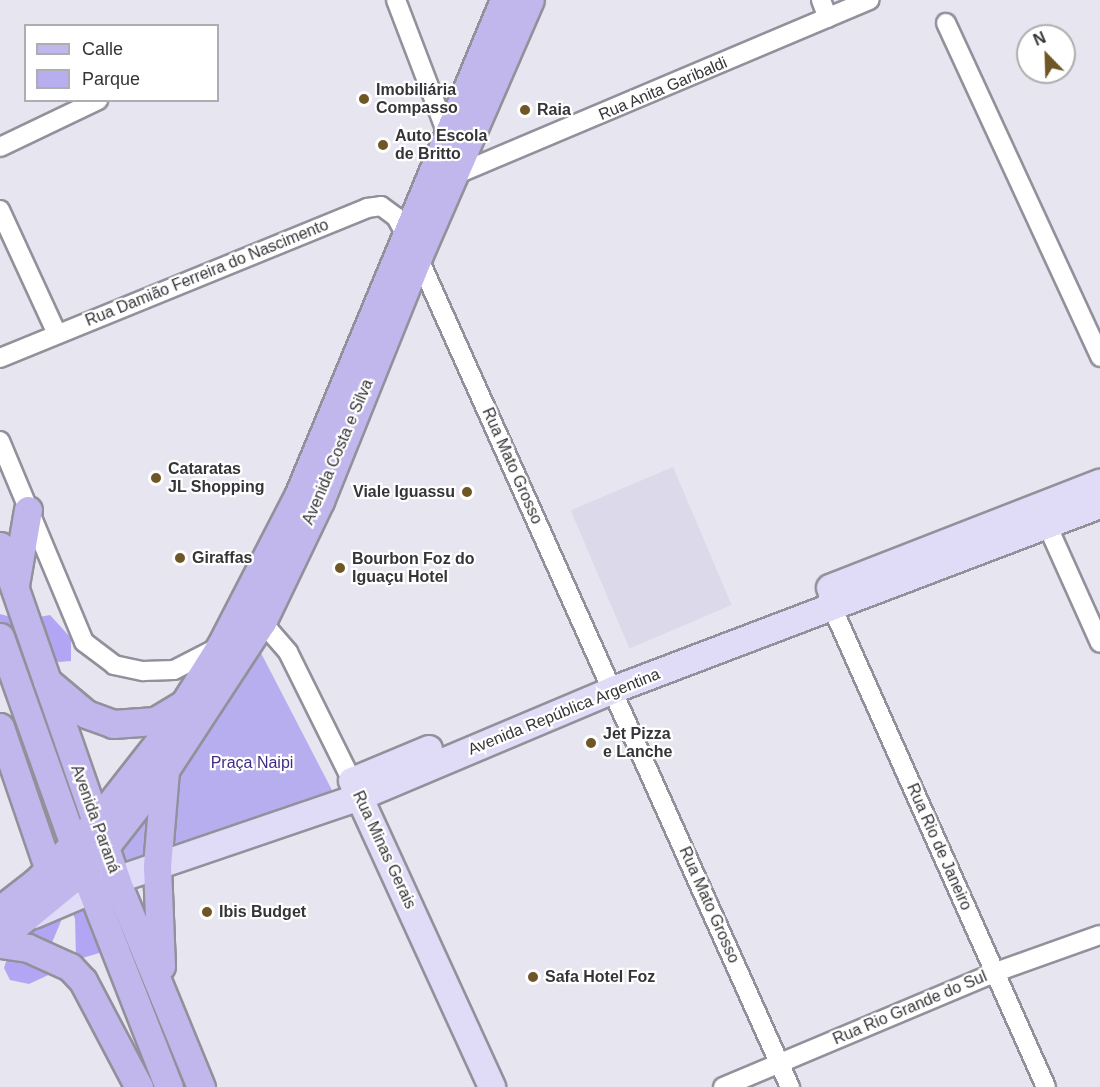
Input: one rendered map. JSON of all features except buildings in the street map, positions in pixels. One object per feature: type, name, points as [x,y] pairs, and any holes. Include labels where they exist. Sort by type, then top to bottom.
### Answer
[{"type":"main road","name":"Avenida Costa e Silva","points":[[98,880],[100,835],[132,779],[221,645],[297,496],[405,232],[448,136],[504,0]]},
{"type":"main road","name":"Avenida Costa e Silva","points":[[74,845],[100,835],[165,770],[262,622],[320,501],[418,257],[530,0]]},
{"type":"main road","name":"Avenida República Argentina","points":[[0,938],[28,917],[98,880],[156,866],[356,789],[610,682],[1042,515],[1100,483]]},
{"type":"main road","name":"Avenida República Argentina","points":[[1042,515],[1100,505]]},
{"type":"main road","points":[[14,589],[28,510]]},
{"type":"main road","name":"Avenida Paraná","points":[[0,546],[100,835]]},
{"type":"main road","name":"Avenida Paraná","points":[[0,637],[74,845],[98,880],[166,1005],[201,1087]]},
{"type":"main road","points":[[45,679],[86,714],[113,724],[155,721],[185,702]]},
{"type":"main road","points":[[0,727],[49,870]]},
{"type":"main road","points":[[165,770],[156,866],[157,931],[166,1005]]},
{"type":"main road","name":"Rua Minas Gerais","points":[[356,789],[492,1087]]},
{"type":"main road","points":[[0,910],[49,870],[74,845]]},
{"type":"main road","name":"Avenida Paraná","points":[[98,880],[169,1087]]},
{"type":"main road","points":[[0,944],[28,948],[70,967],[83,981],[139,1087]]},
{"type":"street","points":[[396,0],[448,136]]},
{"type":"street","points":[[820,0],[828,18]]},
{"type":"street","name":"Rua Anita Garibaldi","points":[[455,175],[870,0]]},
{"type":"street","points":[[946,23],[1100,357]]},
{"type":"street","points":[[0,147],[94,102]]},
{"type":"street","name":"Rua Damião Ferreira do Nascimento","points":[[0,358],[367,208],[381,206],[390,211],[405,232],[418,257]]},
{"type":"street","points":[[0,210],[57,334]]},
{"type":"street","name":"Rua Mato Grosso","points":[[418,257],[790,1087]]},
{"type":"street","points":[[0,441],[84,642],[114,665],[143,671],[174,670],[221,645]]},
{"type":"street","points":[[1042,515],[1100,643]]},
{"type":"street","name":"Rua Rio de Janeiro","points":[[828,598],[1046,1087]]},
{"type":"street","name":"Rua Minas Gerais","points":[[262,622],[288,652],[356,789]]},
{"type":"street","name":"Rua Rio Grande do Sul","points":[[723,1087],[996,972],[1100,935]]},
{"type":"shaded area","points":[[673,467],[732,605],[629,648],[571,510]]},
{"type":"shaded area","points":[[0,614],[23,620],[50,615],[71,638],[71,661],[59,662],[47,656],[22,664],[0,662]]},
{"type":"shaded area","points":[[81,904],[90,906],[102,922],[109,950],[76,960],[75,918],[72,913],[64,914],[51,945],[59,970],[29,984],[10,980],[4,968],[14,937],[23,926]]},
{"type":"green space","name":"Praça Naipi","points":[[261,653],[335,796],[126,870],[118,848]]},
{"type":"place","name":"Imobiliária Compasso","points":[[364,99]]},
{"type":"place","name":"Raia","points":[[525,110]]},
{"type":"place","name":"Auto Escola de Britto","points":[[383,145]]},
{"type":"place","name":"Cataratas JL Shopping","points":[[156,478]]},
{"type":"place","name":"Viale Iguassu","points":[[467,492]]},
{"type":"place","name":"Giraffas","points":[[180,558]]},
{"type":"place","name":"Bourbon Foz do Iguaçu Hotel","points":[[340,568]]},
{"type":"place","name":"Jet Pizza e Lanche","points":[[591,743]]},
{"type":"place","name":"Ibis Budget","points":[[207,912]]},
{"type":"place","name":"Safa Hotel Foz","points":[[533,977]]}]
